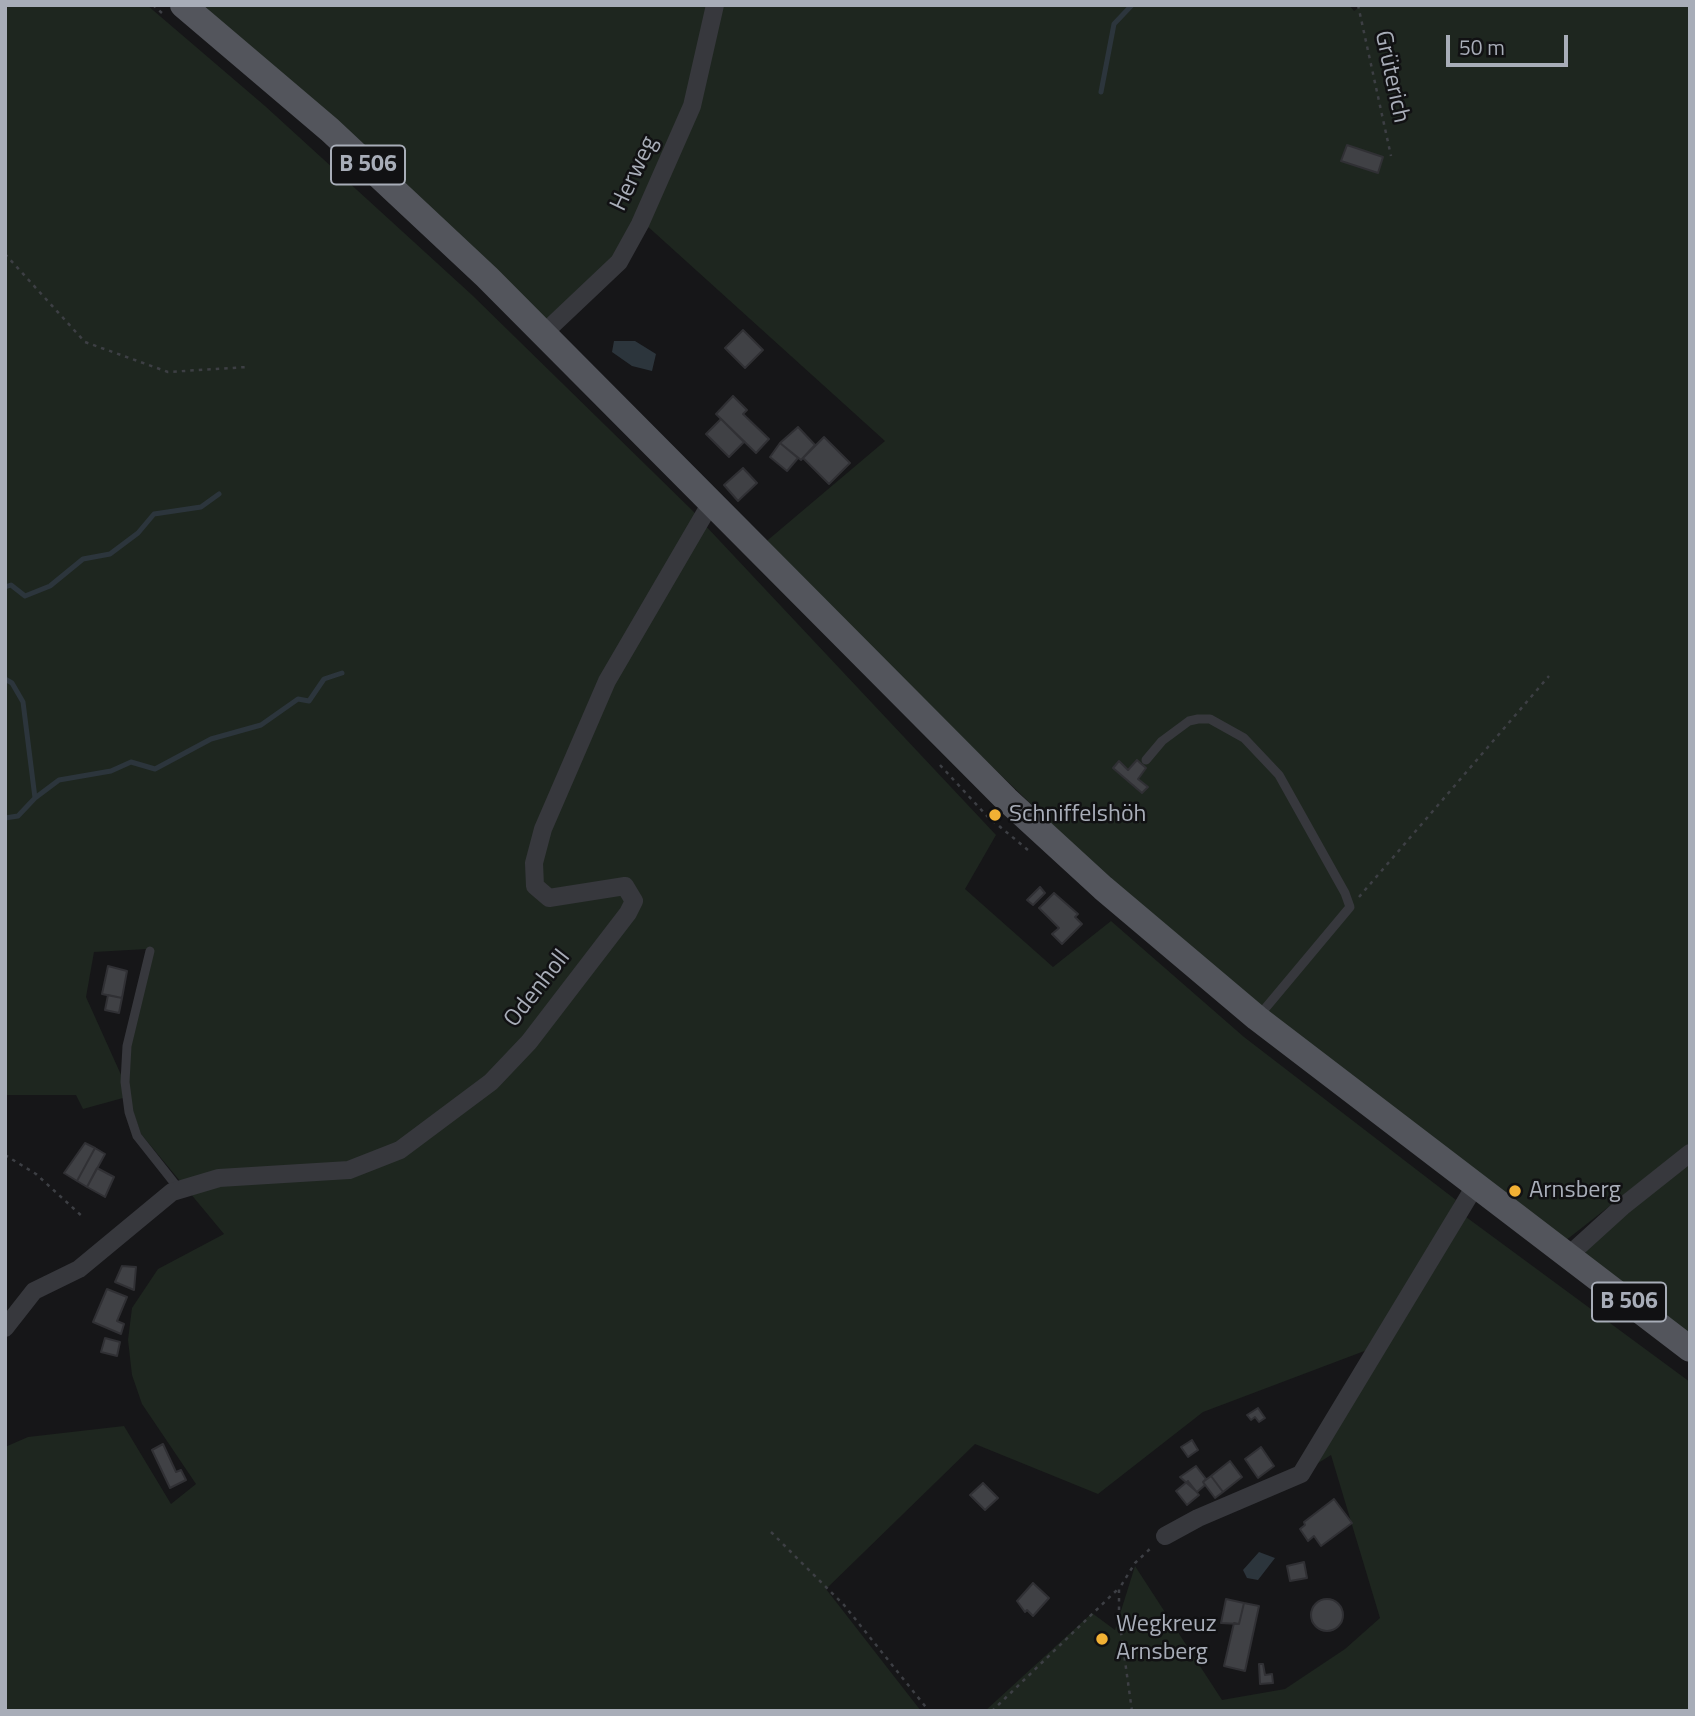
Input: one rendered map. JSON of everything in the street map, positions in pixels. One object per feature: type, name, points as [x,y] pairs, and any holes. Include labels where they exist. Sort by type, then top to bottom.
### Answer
[{"type":"main road","name":"B 506","points":[[183,5],[366,163],[544,333],[1006,799],[1102,888],[1257,1018],[1690,1349]]},
{"type":"street","name":"Herweg","points":[[544,333],[619,262],[640,223],[692,106],[715,5]]},
{"type":"street","name":"Odenholl","points":[[5,1328],[34,1291],[79,1269],[180,1189],[219,1178],[349,1170],[400,1150],[491,1082],[529,1042],[628,913],[634,901],[625,886],[549,898],[535,886],[534,863],[543,829],[607,681],[712,501]]},
{"type":"street","points":[[1568,1256],[1622,1207],[1690,1153]]},
{"type":"street","points":[[1165,1536],[1198,1518],[1301,1474],[1475,1186]]},
{"type":"lane","points":[[1146,760],[1162,741],[1189,721],[1210,719],[1244,738],[1279,775],[1350,907],[1257,1018]]},
{"type":"lane","points":[[150,951],[127,1046],[125,1082],[129,1112],[137,1136],[180,1189]]},
{"type":"path","name":"Grüterich","points":[[1358,5],[1391,156]]},
{"type":"path","points":[[5,254],[85,342],[168,372],[247,367]]},
{"type":"path","points":[[1350,907],[1549,676]]},
{"type":"path","points":[[5,1155],[36,1174],[84,1218]]},
{"type":"path","points":[[771,1532],[844,1605],[929,1711]]},
{"type":"path","points":[[992,1711],[1119,1589],[1135,1563],[1165,1536]]},
{"type":"path","points":[[1119,1589],[1119,1618],[1132,1711]]},
{"type":"shaded area","points":[[5,5],[147,5],[265,106],[472,295],[698,516],[609,682],[703,523],[996,835],[965,889],[1053,967],[1111,921],[1244,1037],[1456,1200],[1375,1347],[1203,1412],[1098,1494],[975,1444],[826,1589],[921,1711],[5,1711],[5,1447],[28,1437],[124,1426],[171,1504],[196,1484],[142,1404],[132,1375],[128,1340],[132,1308],[158,1269],[224,1234],[141,1134],[132,1109],[128,1081],[130,1046],[147,949],[94,952],[86,997],[122,1077],[123,1098],[83,1109],[76,1095],[5,1095]]},
{"type":"shaded area","points":[[196,5],[710,5],[679,128],[637,219],[611,259],[551,325]]},
{"type":"shaded area","points":[[723,5],[1349,5],[1354,11],[1362,5],[1690,5],[1690,1143],[1565,1241],[1255,1010],[1115,885],[762,545],[885,441],[645,224]]},
{"type":"shaded area","points":[[614,341],[635,341],[656,354],[652,371],[632,366],[612,352]]},
{"type":"shaded area","points":[[1690,1158],[1690,1338],[1585,1255],[1588,1244]]},
{"type":"shaded area","points":[[1462,1214],[1690,1382],[1690,1711],[985,1711],[1092,1613],[1115,1630],[1135,1566],[1222,1700],[1285,1689],[1345,1649],[1380,1618],[1331,1455],[1315,1465]]},
{"type":"shaded area","points":[[1259,1552],[1275,1558],[1258,1580],[1247,1578],[1243,1570]]},
{"type":"building","points":[[1347,145],[1383,157],[1378,173],[1341,161]]},
{"type":"building","points":[[743,330],[763,350],[745,368],[725,348]]},
{"type":"building","points":[[733,396],[747,410],[743,414],[769,439],[756,453],[716,414]]},
{"type":"building","points":[[721,419],[744,442],[729,457],[706,434]]},
{"type":"building","points":[[798,427],[815,445],[801,460],[780,443]]},
{"type":"building","points":[[824,437],[850,463],[829,484],[803,458]]},
{"type":"building","points":[[780,443],[798,458],[787,471],[770,457]]},
{"type":"building","points":[[743,468],[757,483],[738,501],[724,485]]},
{"type":"building","points":[[1137,760],[1146,768],[1138,779],[1148,787],[1142,793],[1113,768],[1119,761],[1128,770]]},
{"type":"building","points":[[1040,887],[1045,893],[1033,905],[1027,900]]},
{"type":"building","points":[[1054,893],[1078,914],[1075,917],[1082,924],[1062,944],[1052,934],[1059,928],[1039,908]]},
{"type":"building","points":[[108,966],[127,971],[122,998],[102,994]]},
{"type":"building","points":[[108,995],[122,998],[119,1013],[105,1010]]},
{"type":"building","points":[[85,1143],[95,1148],[77,1181],[64,1173]]},
{"type":"building","points":[[95,1148],[105,1154],[87,1187],[77,1181]]},
{"type":"building","points":[[97,1168],[114,1177],[105,1197],[87,1187]]},
{"type":"building","points":[[122,1266],[136,1267],[134,1290],[115,1282]]},
{"type":"building","points":[[107,1289],[127,1297],[117,1321],[124,1324],[121,1334],[93,1322]]},
{"type":"building","points":[[105,1338],[120,1342],[117,1356],[101,1352]]},
{"type":"building","points":[[1258,1408],[1265,1418],[1259,1422],[1255,1417],[1251,1420],[1247,1415]]},
{"type":"building","points":[[1192,1440],[1198,1450],[1188,1457],[1181,1447]]},
{"type":"building","points":[[163,1444],[176,1472],[181,1470],[186,1480],[170,1488],[152,1450]]},
{"type":"building","points":[[1261,1447],[1274,1466],[1258,1478],[1245,1459]]},
{"type":"building","points":[[1230,1461],[1242,1477],[1223,1492],[1211,1476]]},
{"type":"building","points":[[1196,1466],[1206,1479],[1203,1482],[1205,1485],[1197,1492],[1180,1477]]},
{"type":"building","points":[[1211,1476],[1223,1492],[1215,1498],[1203,1482]]},
{"type":"building","points":[[1188,1481],[1199,1495],[1187,1505],[1176,1491]]},
{"type":"building","points":[[983,1483],[998,1498],[985,1510],[970,1495]]},
{"type":"building","points":[[1334,1499],[1352,1523],[1321,1546],[1314,1536],[1308,1541],[1300,1529],[1305,1525],[1304,1522]]},
{"type":"building","points":[[1304,1562],[1307,1578],[1290,1581],[1287,1566]]},
{"type":"building","points":[[1033,1583],[1049,1598],[1033,1616],[1027,1610],[1025,1612],[1017,1601]]},
{"type":"building","points":[[1226,1599],[1244,1603],[1239,1624],[1221,1623]]},
{"type":"building","points":[[1327,1599],[1338,1604],[1343,1615],[1338,1626],[1327,1631],[1316,1626],[1311,1615],[1316,1604]]},
{"type":"building","points":[[1244,1603],[1259,1606],[1245,1671],[1224,1666],[1234,1623],[1239,1624]]},
{"type":"building","points":[[1259,1664],[1263,1664],[1265,1675],[1272,1674],[1273,1683],[1260,1684]]},
{"type":"waterway","points":[[1101,92],[1114,24],[1132,5]]},
{"type":"waterway","points":[[5,587],[11,585],[25,596],[50,586],[83,559],[110,554],[138,533],[154,514],[201,507],[219,494]]},
{"type":"waterway","points":[[35,798],[59,780],[111,771],[131,762],[155,769],[211,739],[261,725],[298,699],[309,701],[324,679],[342,673]]},
{"type":"waterway","points":[[5,679],[12,683],[23,702],[35,798],[18,816],[5,818]]},
{"type":"place","name":"Schniffelshöh","points":[[995,815]]},
{"type":"place","name":"Arnsberg","points":[[1515,1191]]},
{"type":"place","name":"Wegkreuz Arnsberg","points":[[1102,1639]]}]
